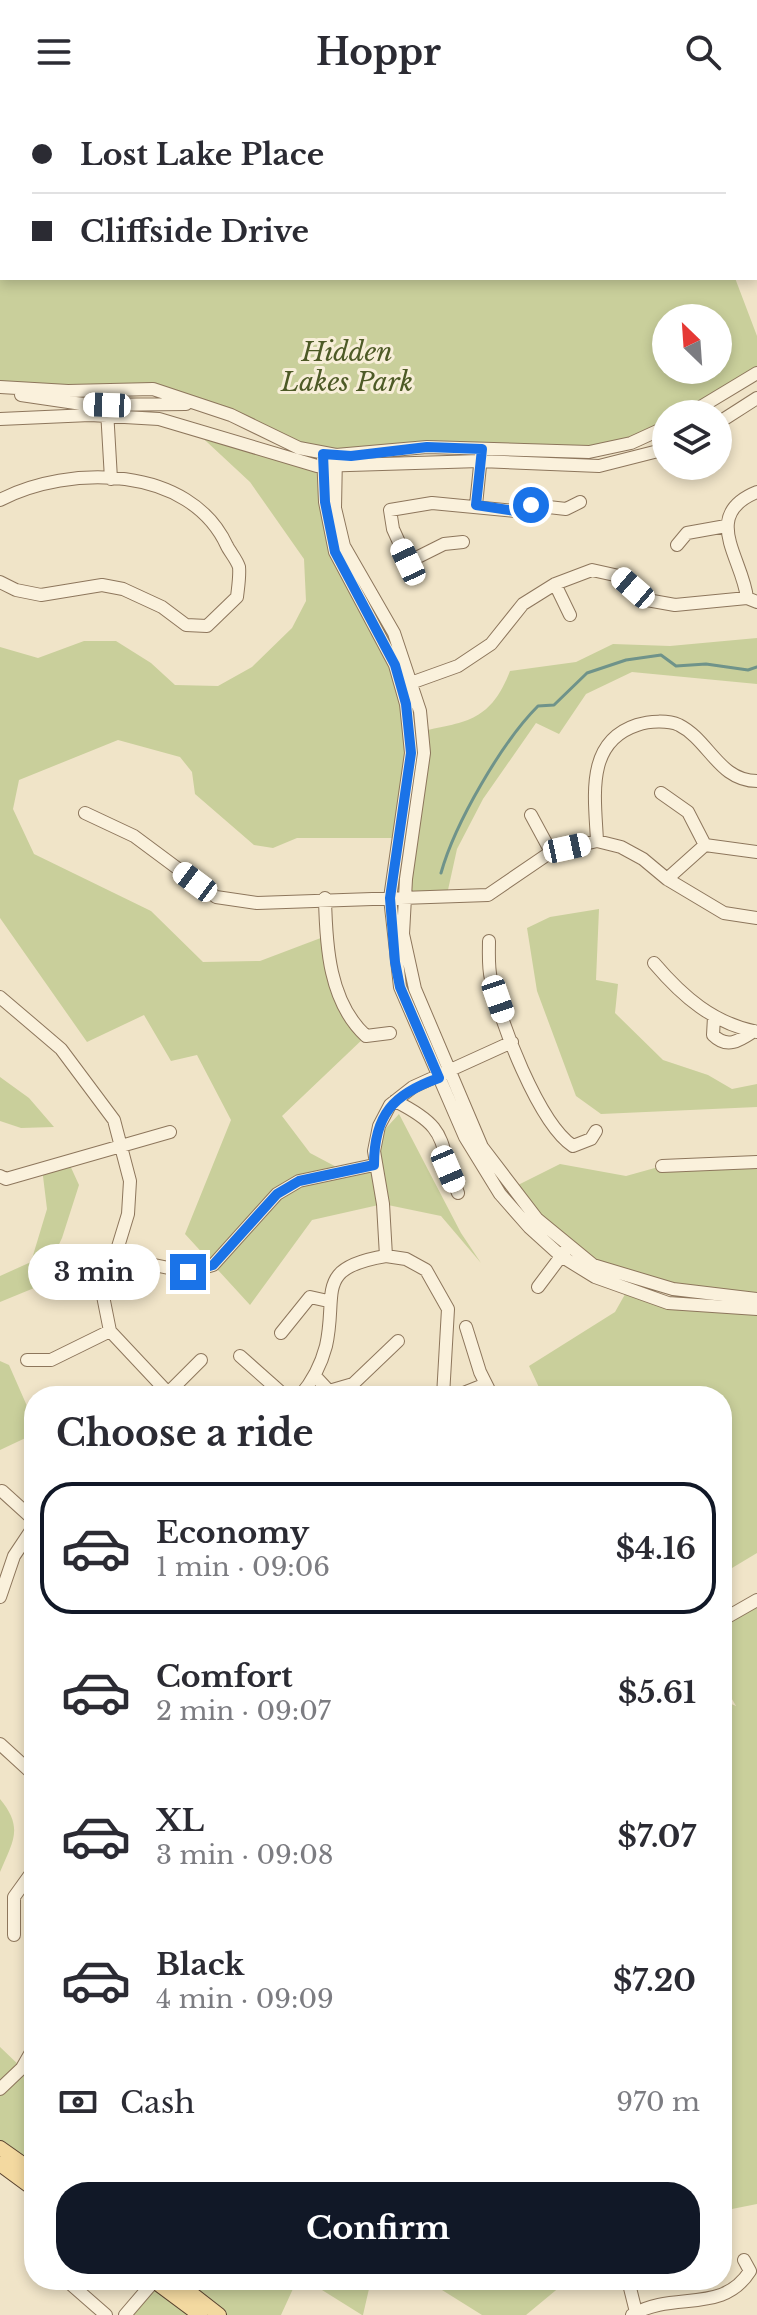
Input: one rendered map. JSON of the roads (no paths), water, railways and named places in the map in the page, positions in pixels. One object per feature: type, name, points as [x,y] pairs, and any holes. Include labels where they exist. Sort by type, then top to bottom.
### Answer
[{"type":"main road","points":[[0,2148],[24,2165]]},
{"type":"main road","points":[[0,2164],[24,2182]]},
{"type":"main road","points":[[167,2290],[200,2315]]},
{"type":"main road","points":[[187,2290],[219,2315]]},
{"type":"street","points":[[712,400],[757,373]]},
{"type":"street","points":[[0,388],[68,391],[153,389],[205,406],[329,460],[366,466],[481,455],[589,452],[631,443],[652,433]]},
{"type":"street","points":[[0,388],[27,397],[159,419],[295,462],[427,447],[599,466],[652,453]]},
{"type":"street","points":[[732,414],[757,398]]},
{"type":"street","points":[[0,419],[205,406]]},
{"type":"street","points":[[107,411],[111,479]]},
{"type":"street","points":[[476,505],[481,455]]},
{"type":"street","points":[[329,460],[344,546],[394,633],[424,753],[403,934],[415,989],[482,1147],[565,1252],[593,1265],[673,1289],[757,1299]]},
{"type":"street","points":[[0,500],[25,487],[54,482],[111,479],[141,482],[175,493],[207,516],[220,530],[239,565],[237,597],[207,626],[186,625],[162,607],[123,589],[102,585],[41,595],[16,590],[0,582]]},
{"type":"street","points":[[408,684],[458,666],[491,644],[523,604],[555,584],[592,570],[619,576],[647,600],[675,605],[752,600],[745,576],[730,546],[726,526],[734,507],[757,492]]},
{"type":"street","points":[[463,542],[444,544],[408,562],[393,529],[390,510],[432,503],[515,511],[531,505],[566,509],[580,502]]},
{"type":"street","points":[[677,545],[687,533],[726,526]]},
{"type":"street","points":[[555,584],[570,615]]},
{"type":"street","points":[[408,684],[411,753],[390,898],[400,987],[465,1137],[500,1194],[595,1277],[668,1303],[757,1309]]},
{"type":"street","points":[[597,841],[597,765],[606,745],[620,732],[639,724],[657,721],[680,725],[728,772],[757,781]]},
{"type":"street","points":[[661,793],[688,812],[705,845]]},
{"type":"street","points":[[85,813],[134,836],[216,897],[257,903],[325,898],[488,895],[551,852],[597,841],[632,853],[667,879],[724,913],[757,918]]},
{"type":"street","points":[[531,815],[551,852]]},
{"type":"street","points":[[667,879],[705,845],[757,852]]},
{"type":"street","points":[[325,898],[326,954],[350,1022],[366,1036],[390,1033]]},
{"type":"street","points":[[489,941],[490,978],[512,1042],[547,1120],[562,1138],[579,1145],[591,1139],[596,1131]]},
{"type":"street","points":[[654,963],[678,991],[714,1017],[728,1026],[755,1031]]},
{"type":"street","points":[[0,997],[61,1049],[114,1120],[130,1181],[128,1214],[103,1296],[110,1331],[160,1386]]},
{"type":"street","points":[[386,1256],[383,1204],[374,1165],[379,1126],[395,1101],[413,1087],[439,1078],[512,1042]]},
{"type":"street","points":[[395,1101],[428,1118],[447,1151],[448,1169],[458,1193]]},
{"type":"street","points":[[0,1176],[6,1179],[170,1132]]},
{"type":"street","points":[[662,1166],[757,1162]]},
{"type":"street","points":[[116,1257],[188,1272],[213,1265],[277,1194],[299,1181],[374,1165]]},
{"type":"street","points":[[538,1287],[565,1252]]},
{"type":"street","points":[[308,1386],[315,1376],[326,1345],[328,1301],[334,1279],[359,1261],[386,1256],[406,1259],[426,1270],[448,1309],[442,1386]]},
{"type":"street","points":[[281,1333],[310,1297],[328,1301]]},
{"type":"street","points":[[466,1327],[488,1386]]},
{"type":"street","points":[[27,1360],[51,1360],[110,1331]]},
{"type":"street","points":[[346,1386],[353,1384],[398,1341]]},
{"type":"street","points":[[240,1356],[274,1386]]},
{"type":"street","points":[[176,1386],[201,1360]]},
{"type":"street","points":[[315,1376],[324,1386]]},
{"type":"street","points":[[2,1491],[24,1511]]},
{"type":"street","points":[[0,1597],[14,1556],[24,1541]]},
{"type":"street","points":[[732,1614],[757,1600]]},
{"type":"street","points":[[0,1744],[24,1766]]},
{"type":"street","points":[[14,1935],[14,1897],[24,1883]]},
{"type":"street","points":[[0,2089],[24,2064]]},
{"type":"street","points":[[630,2290],[634,2314],[715,2305],[732,2296],[743,2285],[750,2271],[744,2260]]},
{"type":"street","points":[[77,2290],[106,2315]]},
{"type":"street","points":[[125,2315],[143,2290]]},
{"type":"waterway","points":[[441,873],[468,808],[510,740],[538,706],[554,705],[587,673],[626,660],[661,655],[676,666],[706,664],[748,670],[757,667]]},
{"type":"park label","name":"Hidden Lakes Park","points":[[347,367]]}]
